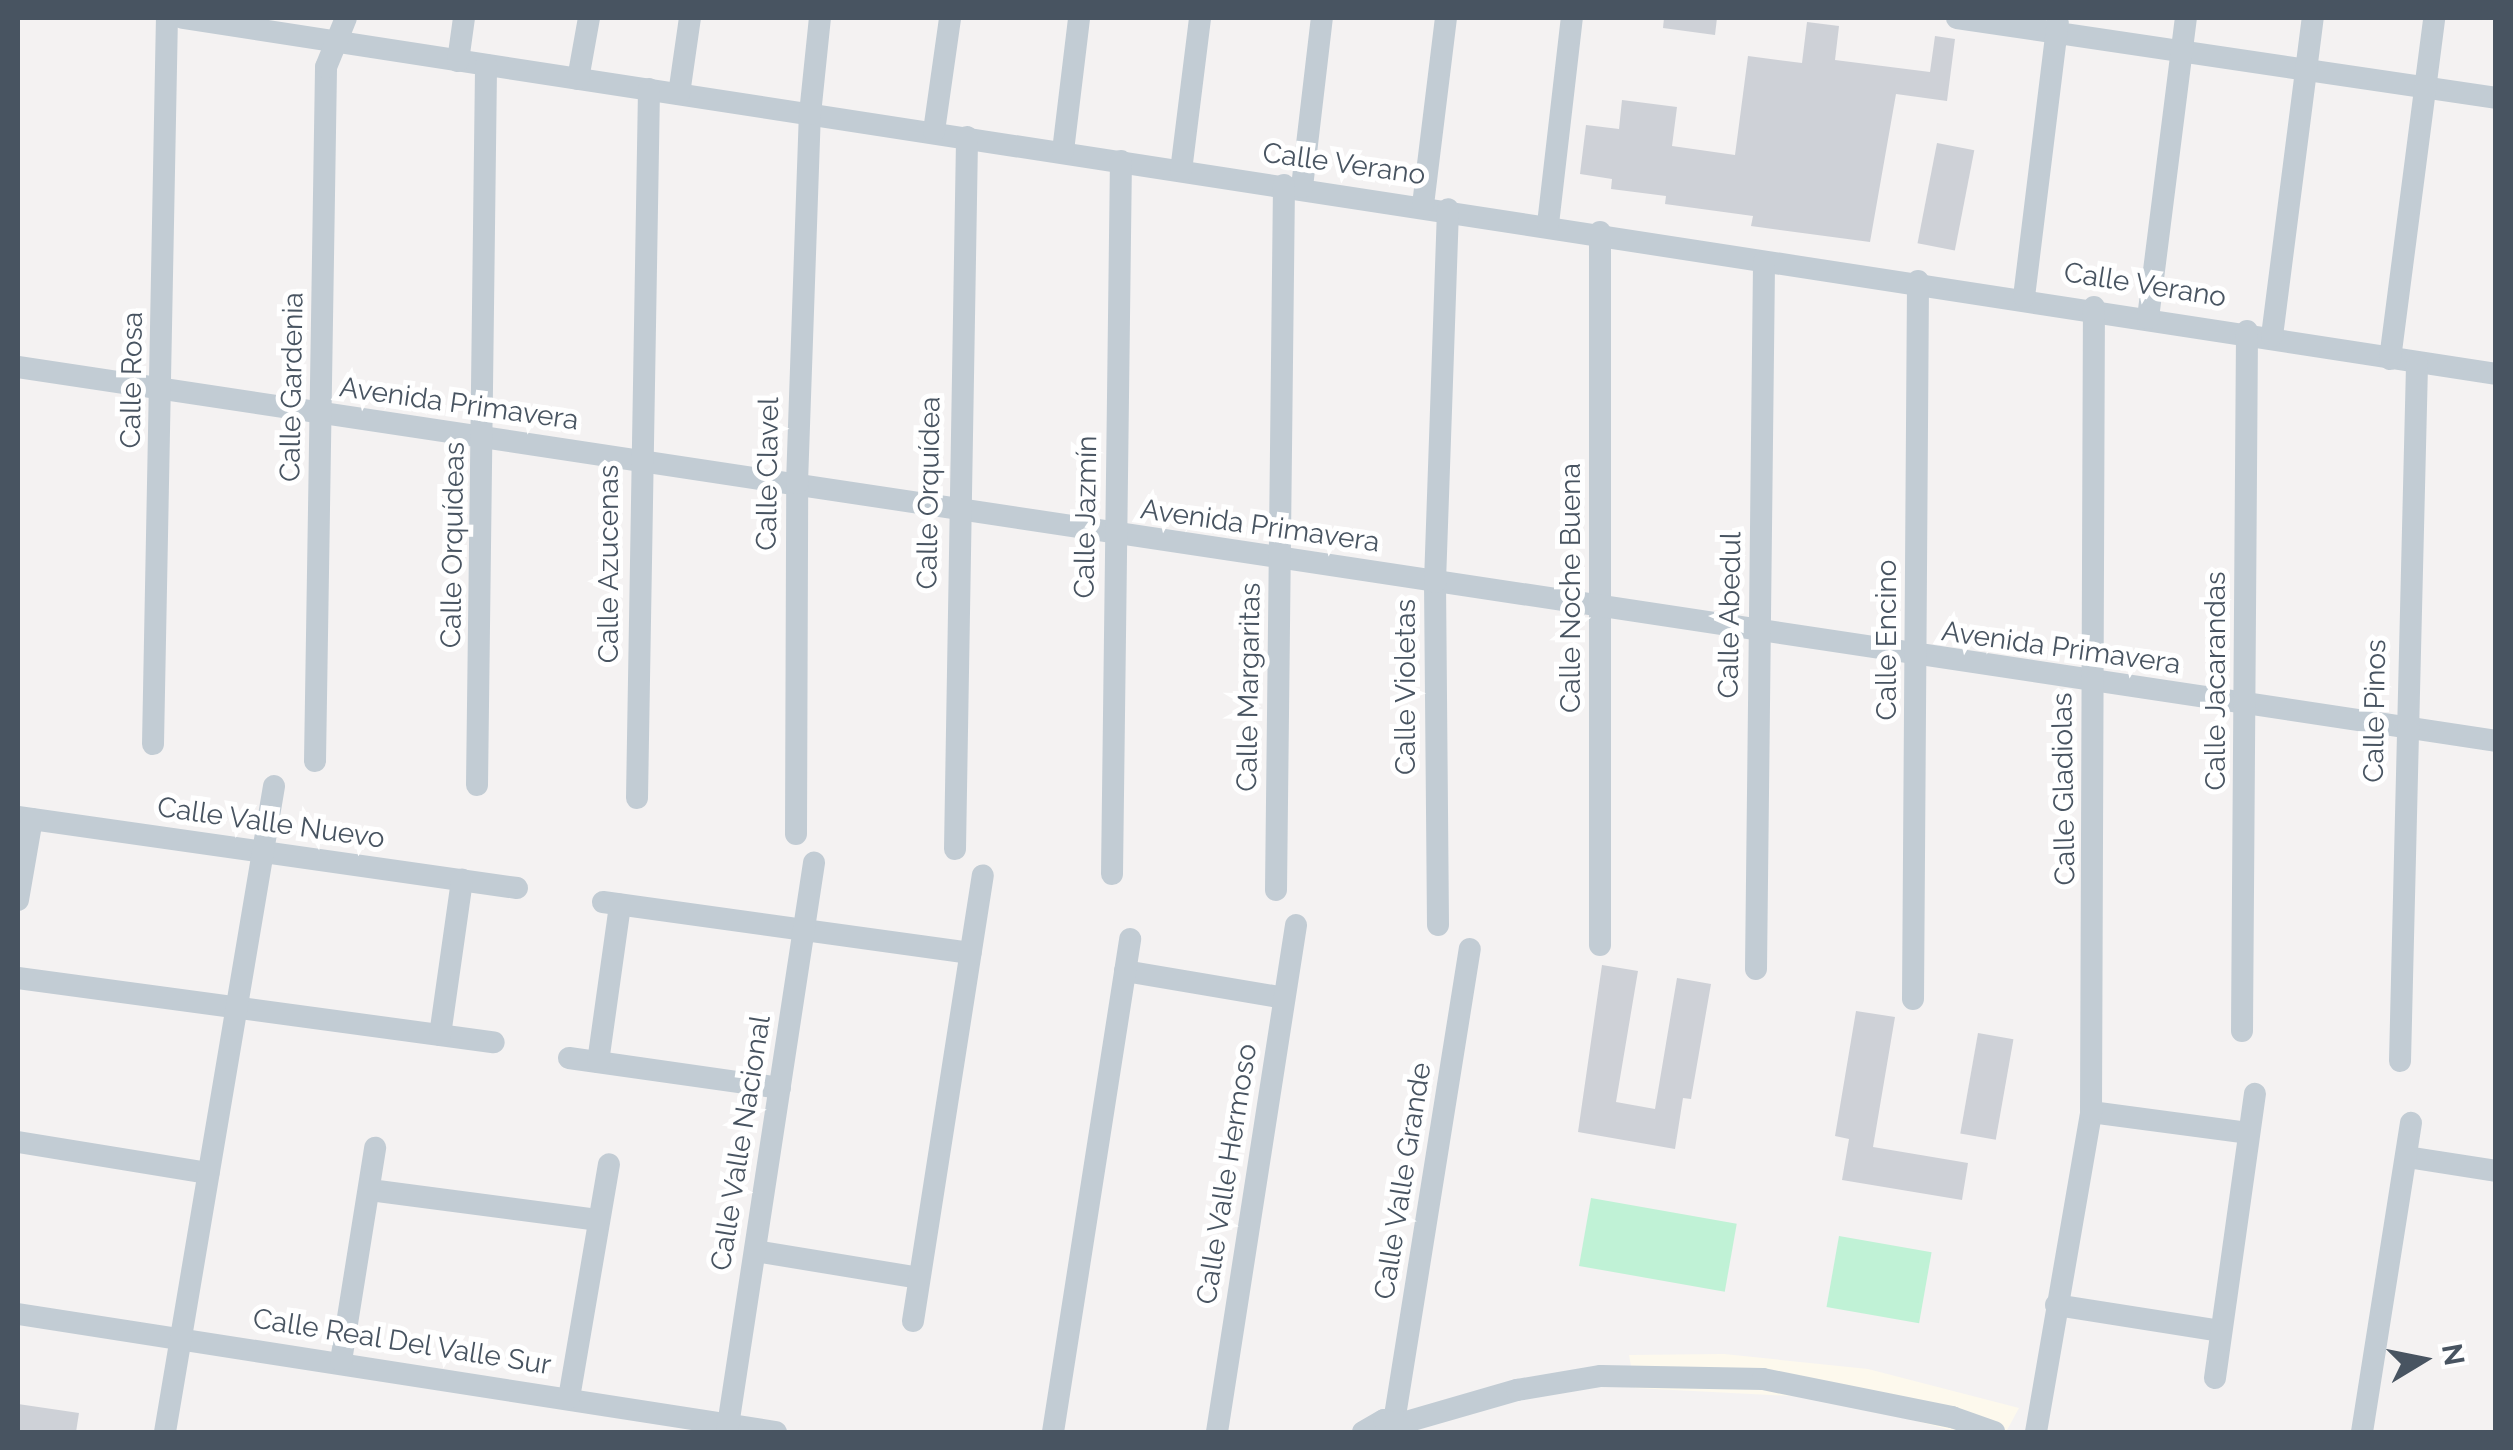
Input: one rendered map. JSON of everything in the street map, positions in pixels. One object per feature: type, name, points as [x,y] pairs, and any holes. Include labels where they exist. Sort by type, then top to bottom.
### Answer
[{"type":"street","name":"Calle Rosa","points":[[153,744],[168,18]]},
{"type":"street","name":"Calle Verano","points":[[182,18],[226,21],[486,66],[1600,232],[1764,262],[2094,307],[2417,364],[2496,374]]},
{"type":"street","name":"Calle Gardenia","points":[[315,762],[326,67],[346,18]]},
{"type":"street","points":[[458,61],[464,18]]},
{"type":"street","points":[[578,79],[588,18]]},
{"type":"street","points":[[680,94],[690,18]]},
{"type":"street","name":"Calle Clavel","points":[[796,834],[797,484],[810,114],[820,18]]},
{"type":"street","points":[[934,131],[950,18]]},
{"type":"street","points":[[1062,151],[1079,18]]},
{"type":"street","points":[[1181,171],[1200,18]]},
{"type":"street","name":"Calle Margaritas","points":[[1276,890],[1293,186],[1322,18]]},
{"type":"street","points":[[1423,205],[1446,18]]},
{"type":"street","points":[[1548,224],[1572,18]]},
{"type":"street","points":[[1957,18],[2058,25],[2181,54],[2496,98]]},
{"type":"street","points":[[2148,318],[2186,18]]},
{"type":"street","points":[[2272,336],[2313,18]]},
{"type":"street","points":[[2390,359],[2434,18]]},
{"type":"street","points":[[2024,297],[2058,25]]},
{"type":"street","name":"Calle Orquídeas","points":[[477,785],[486,435],[486,66]]},
{"type":"street","name":"Calle Azucenas","points":[[637,798],[639,459],[649,90]]},
{"type":"street","name":"Calle Orquídea","points":[[955,850],[957,512],[967,137]]},
{"type":"street","name":"Calle Jazmín","points":[[1112,874],[1121,161]]},
{"type":"street","name":"Calle Violetas","points":[[1438,925],[1435,582],[1448,209]]},
{"type":"street","name":"Calle Noche Buena","points":[[1600,232],[1600,945]]},
{"type":"street","name":"Calle Abedul","points":[[1756,969],[1764,262]]},
{"type":"street","name":"Calle Encino","points":[[1914,999],[1918,281]]},
{"type":"street","name":"Calle Gladiolas","points":[[2036,1432],[2091,1112],[2095,1031],[2094,307]]},
{"type":"street","name":"Calle Jacarandas","points":[[2242,1031],[2247,705],[2246,331]]},
{"type":"street","name":"Calle Pinos","points":[[2400,1061],[2404,728],[2417,364]]},
{"type":"street","name":"Avenida Primavera","points":[[18,367],[322,416],[486,435],[957,512],[1918,658],[2496,741]]},
{"type":"street","points":[[165,1432],[233,1006],[274,786]]},
{"type":"street","points":[[18,900],[25,818]]},
{"type":"street","name":"Calle Valle Nuevo","points":[[25,818],[516,888]]},
{"type":"street","name":"Calle Valle Nacional","points":[[728,1429],[814,862]]},
{"type":"street","points":[[913,1321],[983,875]]},
{"type":"street","points":[[440,1034],[462,880]]},
{"type":"street","points":[[598,1062],[611,904],[970,954]]},
{"type":"street","name":"Calle Valle Hermoso","points":[[1217,1432],[1296,925]]},
{"type":"street","points":[[1052,1432],[1130,939]]},
{"type":"street","name":"Calle Valle Grande","points":[[1400,1426],[1470,949]]},
{"type":"street","points":[[1125,971],[1284,998]]},
{"type":"street","points":[[18,978],[494,1042]]},
{"type":"street","points":[[569,1058],[780,1088]]},
{"type":"street","points":[[2215,1378],[2256,1094]]},
{"type":"street","points":[[2091,1112],[2248,1133]]},
{"type":"street","points":[[2362,1432],[2411,1124]]},
{"type":"street","points":[[18,1142],[208,1173]]},
{"type":"street","points":[[341,1360],[375,1148]]},
{"type":"street","points":[[2407,1157],[2496,1171]]},
{"type":"street","points":[[569,1398],[609,1164]]},
{"type":"street","points":[[370,1190],[599,1220]]},
{"type":"street","points":[[755,1252],[919,1278]]},
{"type":"street","points":[[2056,1305],[2220,1331]]},
{"type":"street","name":"Calle Real Del Valle Sur","points":[[18,1314],[341,1360],[728,1429],[776,1432]]},
{"type":"street","points":[[1363,1432],[1373,1423],[1400,1426],[1516,1390],[1600,1376],[1795,1384],[1994,1432]]},
{"type":"shaded area","points":[[1724,1354],[1868,1369],[2019,1408],[2006,1432],[1958,1432],[1830,1398],[1635,1388],[1629,1355]]},
{"type":"green space","points":[[1591,1198],[1737,1224],[1725,1292],[1579,1266]]},
{"type":"green space","points":[[1839,1236],[1932,1252],[1919,1323],[1826,1307]]},
{"type":"building","points":[[1664,18],[1717,18],[1715,35],[1663,28]]},
{"type":"building","points":[[1807,22],[1839,26],[1835,60],[1930,72],[1935,36],[1955,39],[1947,101],[1896,94],[1870,242],[1751,226],[1753,216],[1665,204],[1666,196],[1611,189],[1612,179],[1580,174],[1586,125],[1619,129],[1622,100],[1677,107],[1672,146],[1735,155],[1748,56],[1802,63]]},
{"type":"building","points":[[1937,143],[1974,150],[1955,250],[1918,243]]},
{"type":"building","points":[[1602,965],[1638,971],[1616,1102],[1655,1109],[1677,978],[1711,984],[1691,1099],[1683,1098],[1675,1149],[1578,1132]]},
{"type":"building","points":[[1856,1011],[1895,1017],[1873,1147],[1968,1163],[1962,1200],[1842,1180],[1849,1139],[1835,1136]]},
{"type":"building","points":[[1978,1033],[2013,1039],[1996,1140],[1960,1133]]},
{"type":"building","points":[[18,1404],[79,1413],[76,1432],[18,1432]]}]
